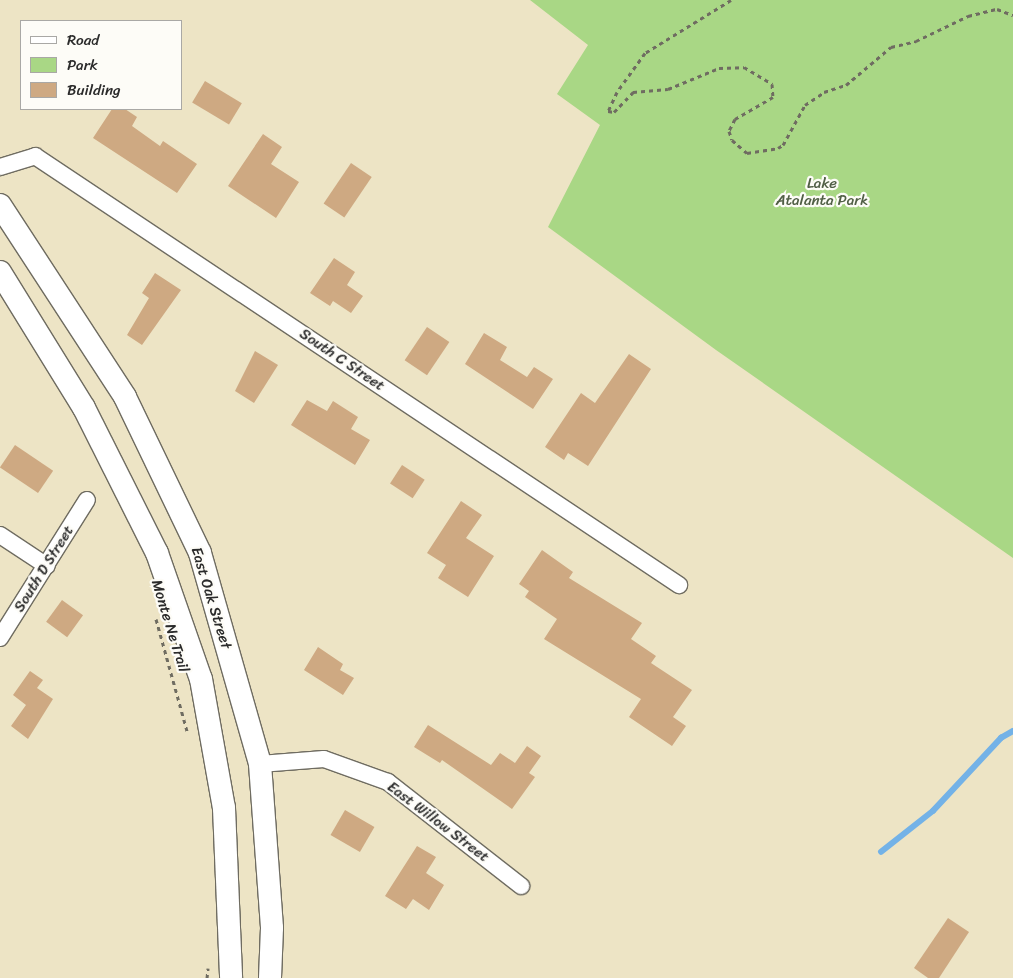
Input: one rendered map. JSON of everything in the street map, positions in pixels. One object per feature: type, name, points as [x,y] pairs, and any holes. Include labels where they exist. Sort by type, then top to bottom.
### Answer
[{"type":"street","name":"South C Street","points":[[0,167],[35,156],[679,585]]},
{"type":"street","name":"East Oak Street","points":[[0,205],[125,397],[200,553],[260,764],[272,928],[270,978]]},
{"type":"street","points":[[0,272],[84,408],[153,544],[201,679],[224,808],[231,978]]},
{"type":"street","name":"South D Street","points":[[0,638],[87,500]]},
{"type":"street","points":[[0,535],[46,566]]},
{"type":"street","name":"East Willow Street","points":[[260,764],[324,759],[388,782],[521,886]]},
{"type":"path","points":[[731,0],[645,53],[620,87],[608,111],[614,112],[633,92],[668,89],[720,68],[744,67],[764,77],[774,91],[768,102],[735,119],[729,130],[732,140],[746,153],[778,148],[783,145],[805,105],[824,92],[846,85],[891,48],[916,41],[968,16],[997,9],[1013,15]]},
{"type":"path","name":"Monte Ne Trail","points":[[155,616],[178,690],[188,734]]},
{"type":"path","points":[[207,978],[208,958]]},
{"type":"green space","name":"Lake Atalanta Park","points":[[530,0],[1013,0],[1013,558],[716,350],[548,227],[600,125],[557,94],[588,45]]},
{"type":"building","points":[[205,81],[242,103],[229,125],[192,102]]},
{"type":"building","points":[[111,110],[126,110],[137,117],[132,126],[160,146],[163,141],[197,164],[177,193],[93,138]]},
{"type":"building","points":[[263,134],[282,147],[271,164],[299,182],[276,218],[228,186]]},
{"type":"building","points":[[351,163],[372,177],[344,218],[324,204]]},
{"type":"building","points":[[334,258],[355,272],[347,285],[363,296],[351,313],[333,301],[330,306],[310,293]]},
{"type":"building","points":[[155,273],[181,290],[142,345],[127,335],[149,298],[142,293]]},
{"type":"building","points":[[427,327],[449,342],[427,375],[405,360]]},
{"type":"building","points":[[484,333],[507,347],[500,360],[527,377],[534,367],[553,379],[533,409],[465,364]]},
{"type":"building","points":[[255,351],[278,365],[254,403],[235,391]]},
{"type":"building","points":[[629,354],[651,369],[588,466],[568,453],[564,460],[545,447],[581,393],[595,403]]},
{"type":"building","points":[[307,400],[327,411],[333,401],[358,417],[351,429],[370,440],[355,465],[291,425]]},
{"type":"building","points":[[15,445],[53,471],[38,493],[0,467]]},
{"type":"building","points":[[402,465],[425,480],[413,498],[390,483]]},
{"type":"building","points":[[461,501],[482,515],[466,538],[494,556],[468,597],[438,578],[446,565],[427,553]]},
{"type":"building","points":[[542,550],[573,572],[569,578],[642,623],[631,639],[656,656],[651,663],[692,690],[673,717],[686,726],[672,746],[629,717],[641,699],[544,639],[557,619],[525,597],[529,591],[519,584]]},
{"type":"building","points":[[62,600],[83,615],[67,637],[46,622]]},
{"type":"building","points":[[318,647],[343,664],[340,670],[354,678],[343,695],[304,670]]},
{"type":"building","points":[[30,671],[43,680],[37,688],[53,699],[28,739],[11,726],[26,705],[13,695]]},
{"type":"building","points":[[428,725],[491,765],[500,753],[515,763],[527,746],[541,756],[529,773],[535,777],[512,809],[442,760],[440,763],[414,747]]},
{"type":"building","points":[[345,810],[374,827],[360,852],[330,835]]},
{"type":"building","points":[[417,846],[436,857],[426,873],[444,885],[429,910],[413,899],[406,909],[385,896]]},
{"type":"building","points":[[948,918],[969,932],[939,978],[928,978],[914,968]]},
{"type":"waterway","points":[[881,852],[933,811],[1001,738],[1013,731]]}]
